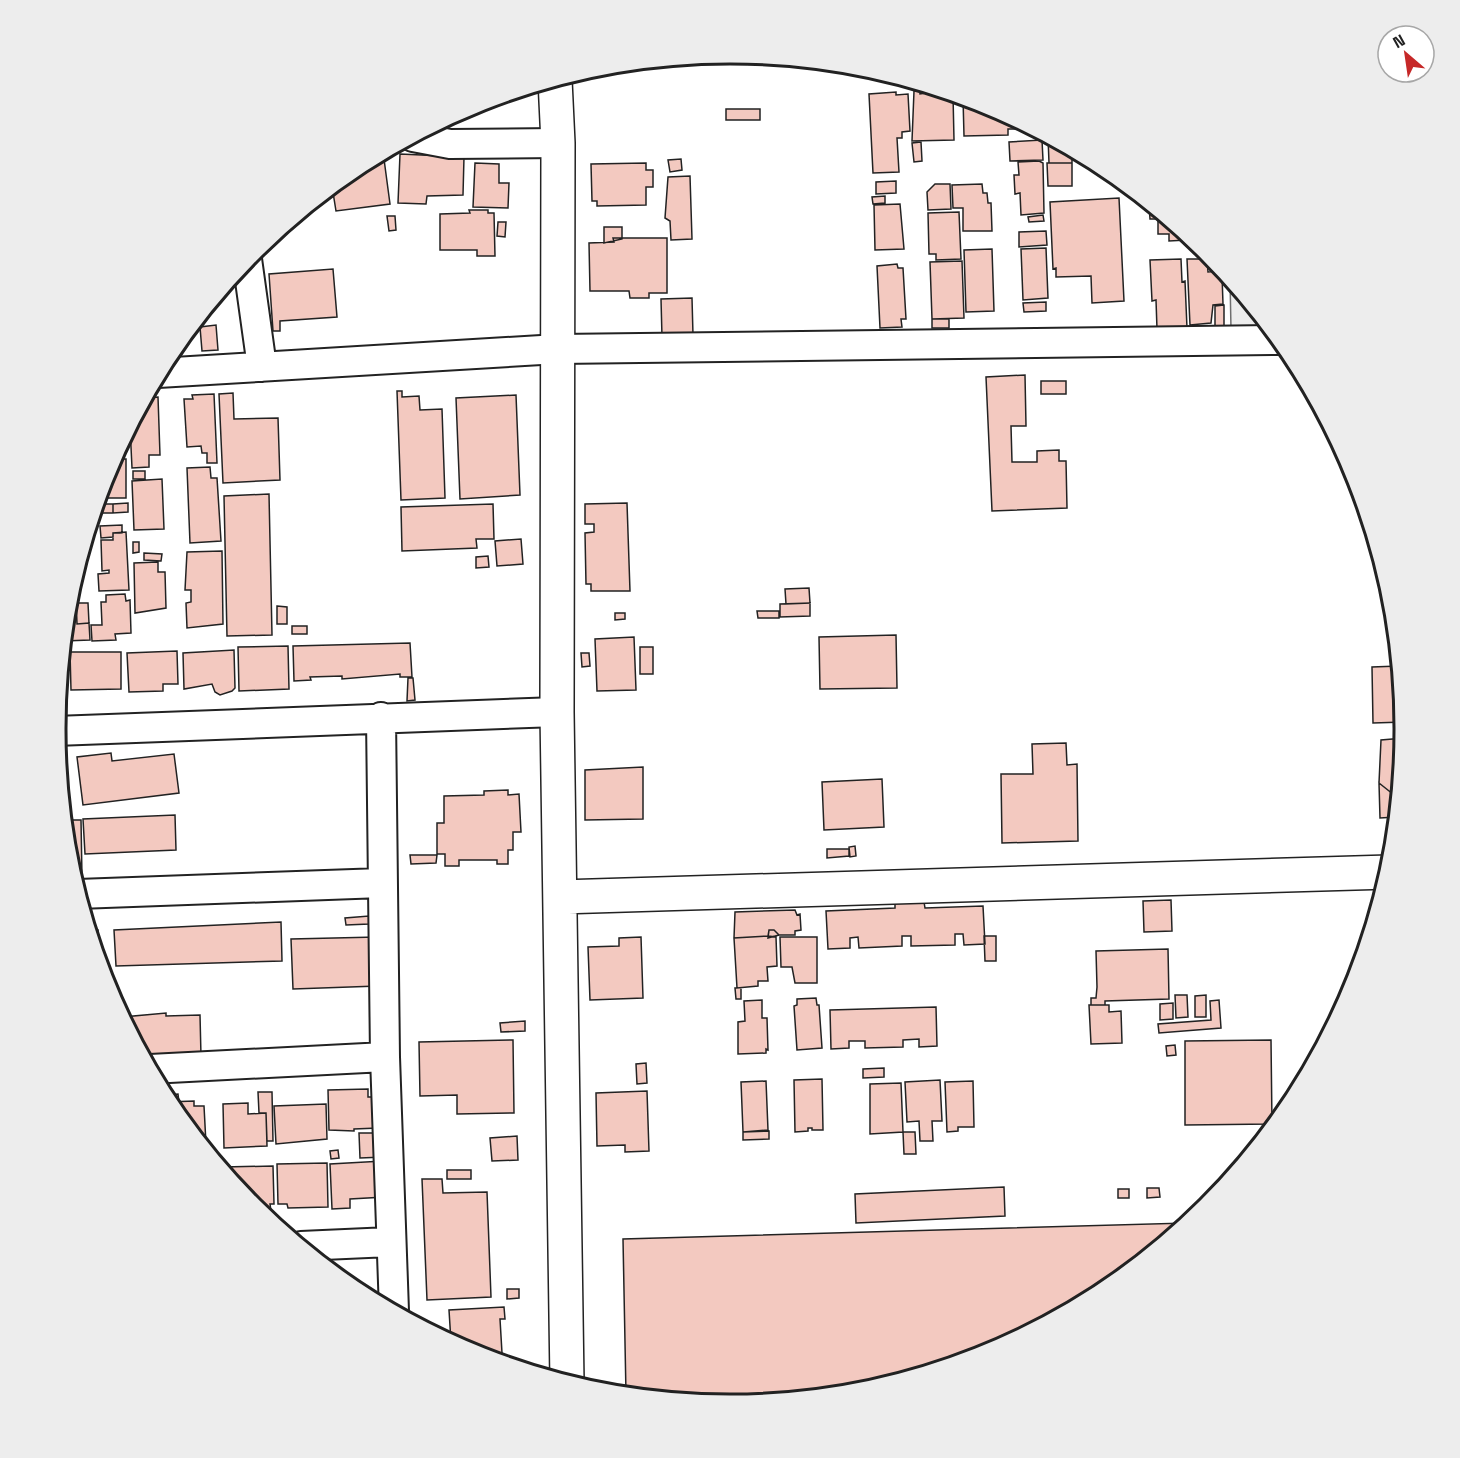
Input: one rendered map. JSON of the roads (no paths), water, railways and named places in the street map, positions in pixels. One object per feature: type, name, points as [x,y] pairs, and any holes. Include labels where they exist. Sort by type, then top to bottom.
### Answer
[{"type":"street","points":[[555,88],[558,143],[557,712],[567,1373]]},
{"type":"street","points":[[426,139],[450,144],[558,143]]},
{"type":"street","points":[[249,271],[262,367]]},
{"type":"street","points":[[170,372],[558,349],[1269,340]]},
{"type":"street","points":[[66,731],[557,712]]},
{"type":"street","points":[[381,717],[385,1057],[393,1301]]},
{"type":"street","points":[[560,897],[1379,872]]},
{"type":"street","points":[[86,894],[382,883]]},
{"type":"street","points":[[159,1069],[385,1057]]},
{"type":"street","points":[[312,1245],[390,1242]]}]
